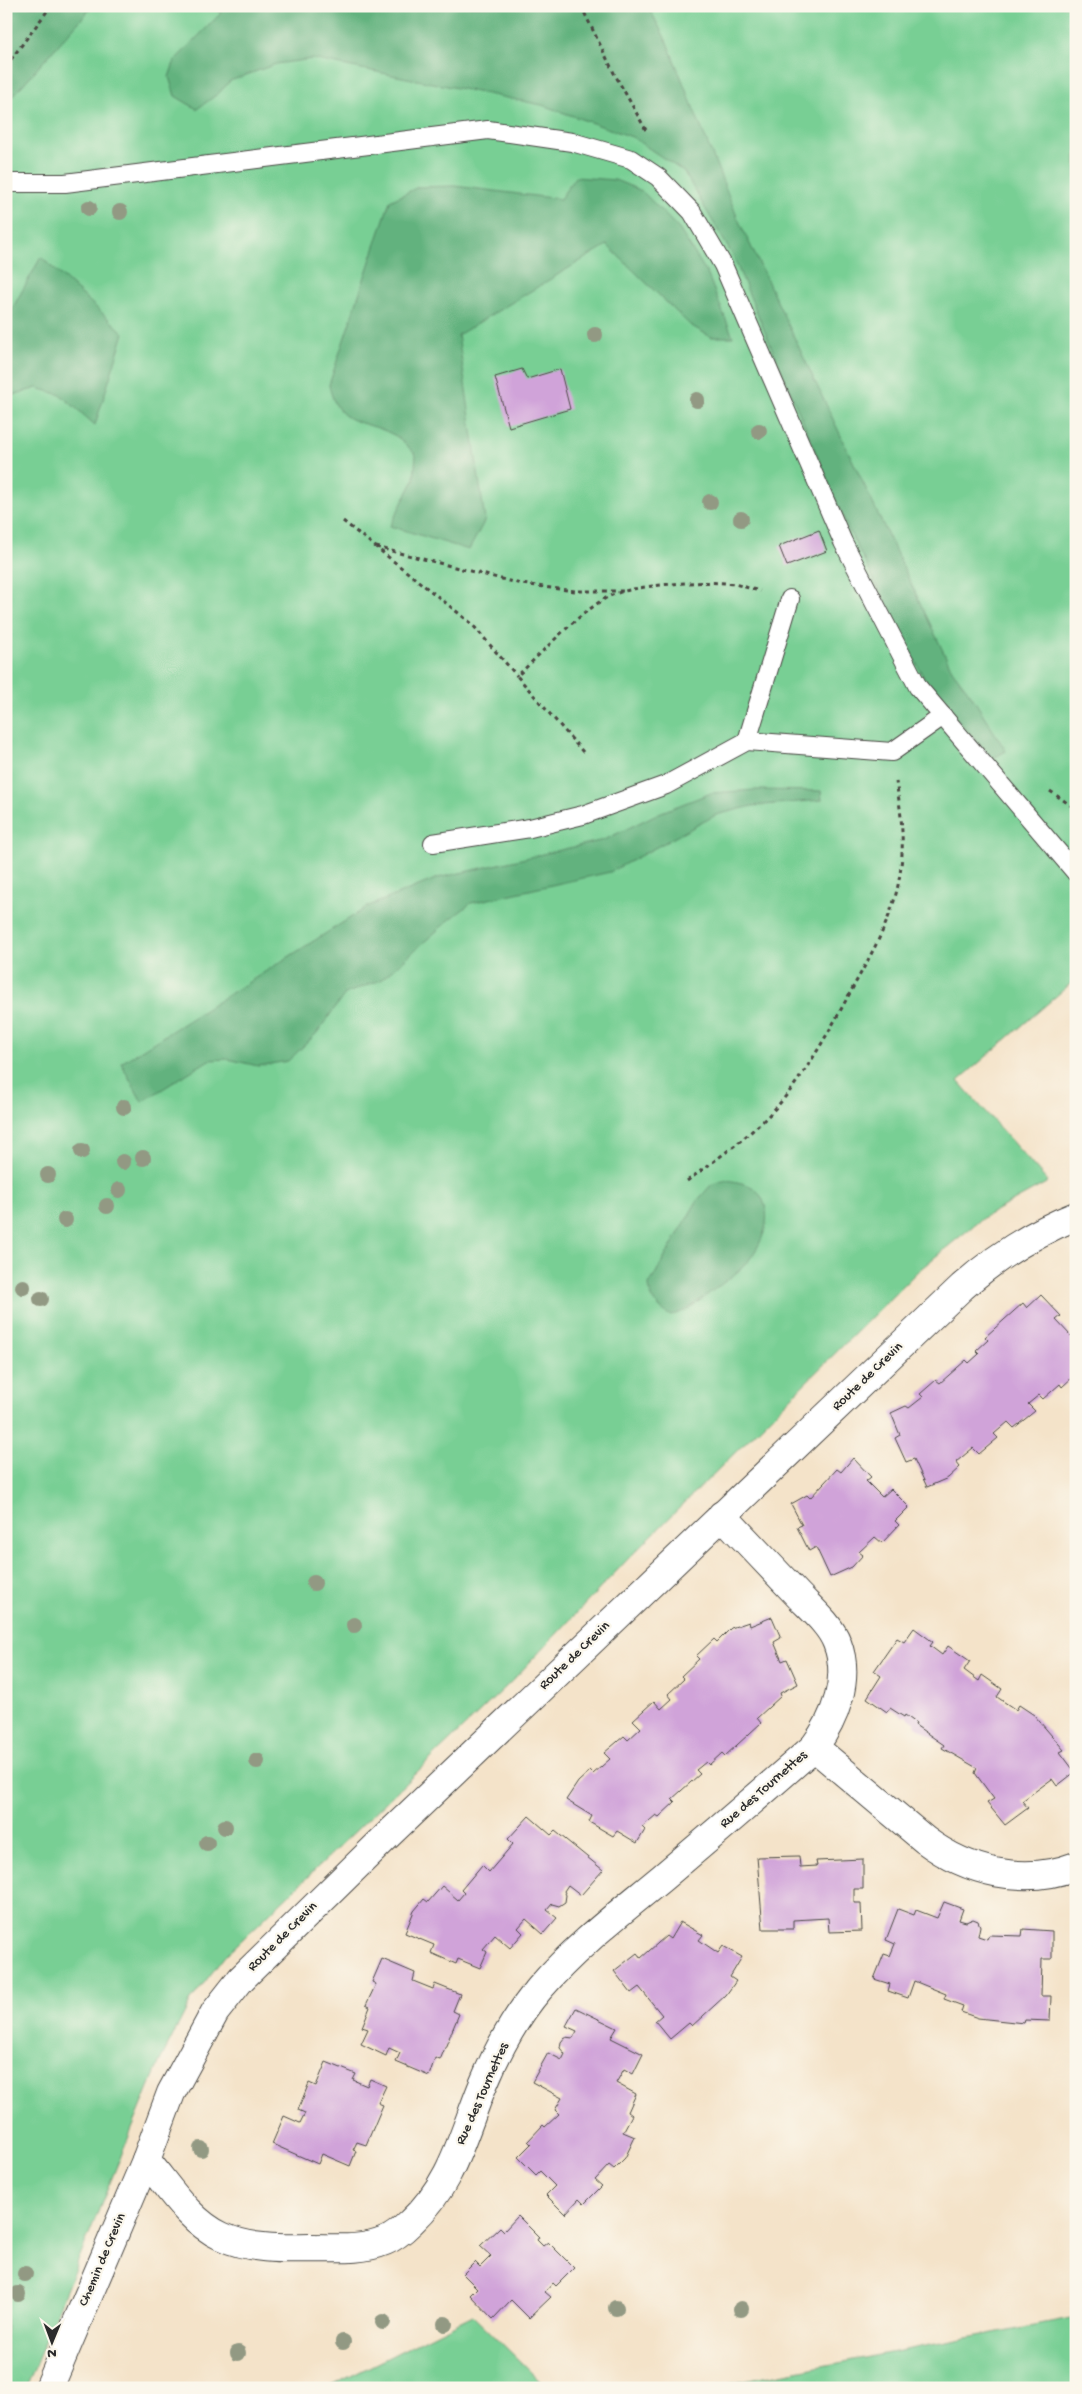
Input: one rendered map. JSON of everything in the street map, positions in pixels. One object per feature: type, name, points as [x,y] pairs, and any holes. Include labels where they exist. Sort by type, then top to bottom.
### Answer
[{"type":"street","name":"Route de Crevin","points":[[146,2160],[171,2093],[215,2012],[241,1979],[279,1940],[722,1515],[987,1266],[1024,1240],[1076,1216]]},
{"type":"street","name":"Rue des Tournettes","points":[[146,2160],[191,2214],[222,2237],[257,2246],[359,2248],[387,2241],[398,2234],[427,2206],[442,2187],[496,2057],[519,2017],[539,1989],[566,1960],[603,1926],[814,1747],[827,1730],[837,1704],[842,1667],[837,1642],[822,1621],[722,1515]]},
{"type":"street","name":"Rue des Tournettes","points":[[814,1747],[924,1840],[940,1852],[965,1864],[992,1872],[1015,1875],[1044,1874],[1076,1866]]},
{"type":"street","name":"Chemin de Crevin","points":[[49,2388],[146,2160]]},
{"type":"lane","points":[[6,183],[65,183],[488,130],[572,142],[631,159],[658,177],[692,212],[723,265],[843,542],[918,687],[1076,873]]},
{"type":"lane","points":[[747,741],[790,598]]},
{"type":"lane","points":[[432,843],[530,828],[583,814],[666,785],[747,741],[892,752],[943,716]]},
{"type":"path","points":[[6,66],[51,6]]},
{"type":"path","points":[[582,6],[614,73],[648,134]]},
{"type":"path","points":[[343,521],[471,623],[583,752]]},
{"type":"path","points":[[376,547],[507,582],[574,590],[626,591]]},
{"type":"path","points":[[517,676],[590,609],[608,597],[626,591],[664,585],[733,584],[790,598]]},
{"type":"path","points":[[687,1181],[756,1126],[781,1101],[827,1034],[874,948],[895,899],[902,854],[903,824],[892,752]]},
{"type":"green space","points":[[6,6],[1076,6],[1076,979],[958,1081],[1048,1182],[984,1217],[918,1271],[628,1559],[511,1682],[224,1957],[191,2000],[159,2063],[26,2388],[6,2388]]},
{"type":"green space","points":[[6,6],[93,6],[10,99],[6,98]]},
{"type":"green space","points":[[212,6],[648,6],[666,40],[738,219],[952,670],[971,695],[1006,751],[992,759],[926,682],[849,531],[733,256],[684,172],[632,137],[542,105],[312,59],[276,64],[230,81],[219,93],[197,109],[175,96],[169,77],[175,60],[221,13]]},
{"type":"green space","points":[[575,177],[615,180],[642,191],[679,229],[707,273],[733,337],[711,337],[690,325],[607,245],[458,335],[485,520],[469,550],[390,526],[414,480],[416,455],[405,443],[395,436],[381,429],[352,420],[345,415],[338,409],[329,385],[390,201],[418,187],[454,186],[560,199]]},
{"type":"green space","points":[[41,257],[124,333],[95,425],[61,395],[37,388],[6,397],[6,320]]},
{"type":"green space","points":[[755,790],[821,791],[822,800],[752,806],[716,815],[610,872],[471,903],[381,980],[345,994],[316,1034],[288,1061],[258,1066],[228,1059],[209,1060],[142,1102],[121,1063],[369,906],[438,878],[604,840],[659,813],[711,793]]},
{"type":"green space","points":[[727,1180],[752,1187],[763,1200],[767,1216],[761,1241],[748,1261],[733,1275],[691,1307],[669,1315],[655,1302],[649,1285],[697,1201],[712,1184]]},
{"type":"green space","points":[[473,2315],[547,2388],[327,2388]]},
{"type":"green space","points":[[1076,2317],[1076,2388],[708,2388]]},
{"type":"building","points":[[522,369],[527,379],[560,369],[570,409],[509,427],[495,377]]},
{"type":"building","points":[[819,530],[827,551],[787,566],[779,546]]},
{"type":"building","points":[[1041,1295],[1061,1316],[1056,1320],[1071,1336],[1076,1332],[1076,1374],[1062,1387],[1060,1384],[1043,1399],[1039,1395],[1028,1404],[1035,1411],[1014,1428],[1008,1422],[994,1434],[998,1438],[979,1454],[973,1448],[956,1462],[960,1467],[948,1478],[927,1487],[914,1459],[906,1462],[895,1438],[900,1435],[891,1413],[906,1406],[909,1408],[923,1397],[920,1394],[936,1380],[940,1383],[966,1360],[969,1363],[979,1354],[976,1351],[988,1340],[985,1337],[1023,1303],[1027,1308]]},
{"type":"building","points":[[853,1458],[871,1477],[866,1481],[882,1497],[891,1489],[909,1507],[895,1521],[899,1525],[882,1543],[875,1537],[859,1552],[863,1555],[852,1567],[830,1577],[816,1547],[809,1551],[797,1527],[802,1525],[791,1504],[807,1495],[810,1498],[837,1469],[841,1472]]},
{"type":"building","points":[[772,1617],[781,1638],[774,1642],[782,1661],[787,1659],[798,1684],[780,1693],[781,1696],[757,1718],[761,1723],[725,1756],[722,1753],[709,1765],[706,1762],[696,1770],[700,1774],[672,1799],[675,1802],[659,1817],[656,1815],[642,1827],[645,1830],[637,1843],[617,1831],[613,1836],[589,1822],[592,1816],[566,1800],[578,1782],[590,1771],[593,1774],[610,1759],[604,1753],[624,1736],[628,1740],[641,1728],[633,1720],[654,1701],[661,1709],[672,1699],[668,1694],[684,1679],[681,1676],[699,1659],[696,1656],[714,1639],[717,1642],[731,1628],[749,1622],[750,1626]]},
{"type":"building","points":[[914,1628],[933,1642],[930,1646],[942,1655],[948,1646],[970,1661],[964,1670],[979,1681],[982,1675],[1002,1689],[997,1697],[1016,1710],[1019,1705],[1034,1715],[1064,1750],[1060,1752],[1075,1772],[1057,1786],[1052,1779],[1022,1801],[1028,1808],[1005,1825],[987,1803],[994,1799],[975,1773],[977,1768],[942,1748],[944,1745],[915,1725],[916,1723],[905,1715],[904,1717],[890,1708],[887,1712],[867,1698],[881,1676],[874,1671],[897,1638],[904,1642]]},
{"type":"building","points":[[529,1816],[551,1835],[555,1831],[603,1870],[581,1895],[568,1885],[564,1891],[566,1895],[565,1902],[559,1906],[552,1904],[547,1910],[557,1918],[543,1934],[526,1919],[518,1928],[523,1933],[510,1948],[495,1935],[483,1949],[487,1952],[480,1968],[458,1959],[456,1964],[431,1953],[434,1945],[405,1933],[414,1911],[424,1899],[428,1902],[442,1886],[458,1900],[464,1893],[461,1890],[482,1865],[489,1872],[513,1844],[508,1839]]},
{"type":"building","points":[[799,1856],[800,1867],[817,1866],[816,1861],[863,1859],[863,1889],[854,1889],[854,1903],[861,1903],[862,1931],[829,1932],[828,1918],[793,1920],[793,1929],[763,1929],[757,1857]]},
{"type":"building","points":[[944,1902],[963,1909],[959,1920],[966,1922],[973,1919],[978,1921],[980,1926],[978,1936],[987,1939],[989,1935],[1022,1936],[1023,1929],[1052,1931],[1052,1959],[1042,1959],[1041,1996],[1051,1996],[1050,2021],[1025,2020],[1024,2023],[978,2018],[961,2012],[963,2006],[944,1999],[946,1994],[914,1981],[908,1998],[888,1991],[890,1984],[874,1979],[884,1954],[890,1956],[895,1944],[886,1940],[898,1909],[914,1915],[916,1910],[937,1918]]},
{"type":"building","points":[[680,1922],[703,1935],[699,1940],[718,1953],[723,1946],[742,1957],[730,1977],[736,1981],[726,1995],[692,2026],[689,2023],[670,2039],[655,2021],[662,2015],[639,1987],[631,1993],[614,1971],[637,1953],[641,1958],[666,1936],[670,1939]]},
{"type":"building","points":[[382,1959],[415,1973],[413,1981],[433,1989],[435,1984],[460,1994],[453,2011],[459,2014],[440,2060],[435,2058],[429,2076],[396,2062],[400,2053],[389,2048],[386,2056],[361,2044],[368,2029],[362,2027],[370,2007],[366,2005],[376,1984],[372,1982]]},
{"type":"building","points":[[576,2008],[617,2028],[611,2038],[643,2054],[633,2074],[624,2069],[616,2083],[636,2094],[628,2112],[632,2115],[623,2132],[635,2137],[625,2158],[614,2169],[609,2165],[595,2180],[602,2186],[584,2204],[579,2199],[565,2214],[546,2195],[555,2186],[540,2171],[536,2175],[518,2157],[531,2144],[528,2141],[543,2125],[545,2127],[559,2114],[555,2110],[562,2098],[532,2082],[548,2053],[562,2060],[565,2054],[560,2048],[561,2042],[565,2037],[573,2038],[577,2031],[566,2026]]},
{"type":"building","points":[[326,2062],[356,2074],[353,2080],[367,2086],[370,2079],[386,2086],[378,2103],[383,2105],[366,2145],[357,2142],[353,2150],[356,2151],[350,2166],[322,2154],[318,2164],[272,2144],[284,2116],[300,2123],[305,2113],[298,2110],[309,2083],[316,2086]]},
{"type":"building","points":[[518,2216],[539,2237],[537,2240],[543,2246],[548,2242],[574,2268],[556,2286],[553,2283],[545,2292],[551,2297],[529,2318],[511,2300],[493,2319],[470,2295],[477,2288],[463,2274],[475,2262],[480,2267],[491,2256],[480,2246],[500,2227],[504,2231]]}]
